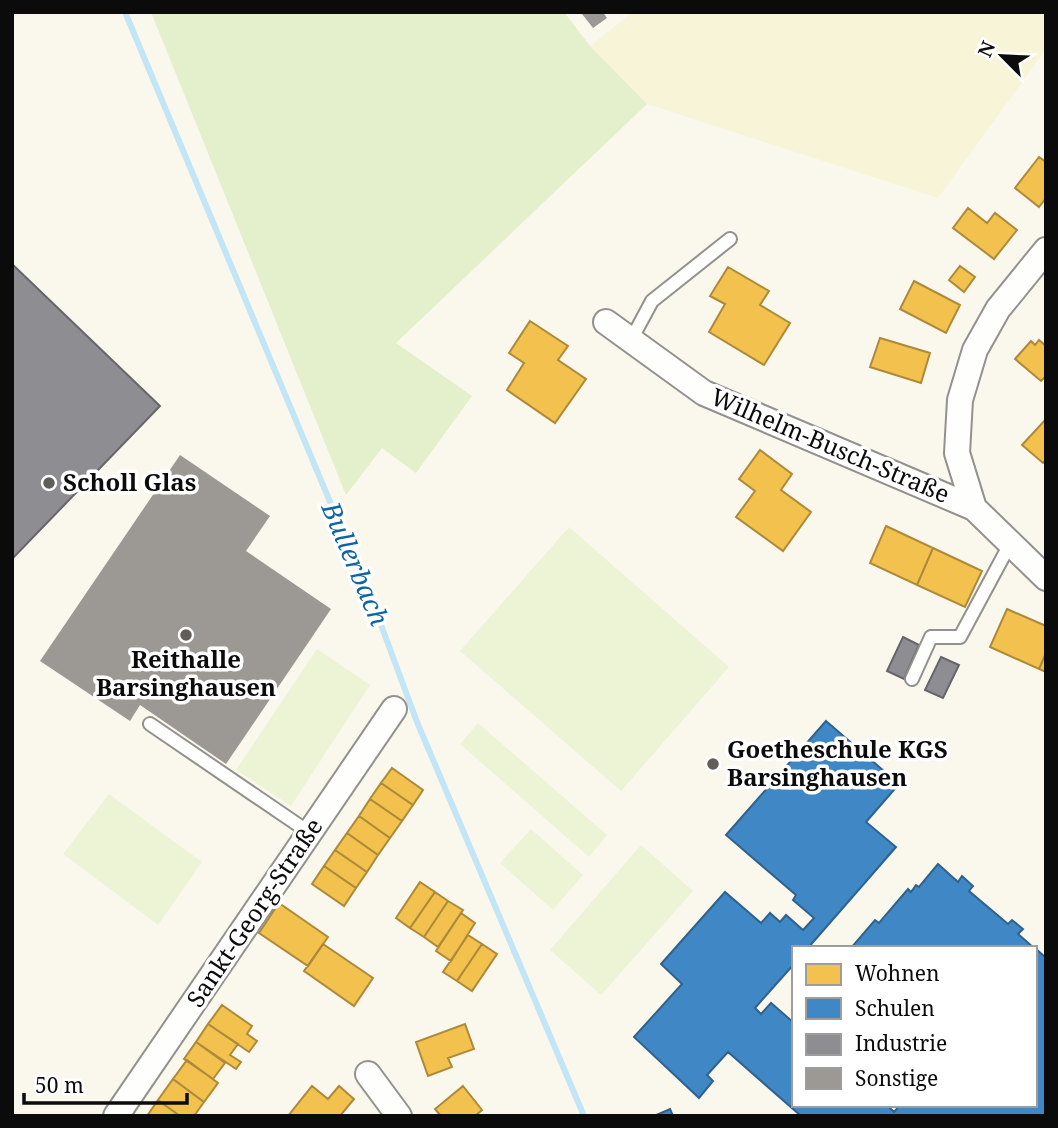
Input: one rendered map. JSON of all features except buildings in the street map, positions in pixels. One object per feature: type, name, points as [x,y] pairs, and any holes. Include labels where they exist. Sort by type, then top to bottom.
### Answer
[{"type":"street","points":[[974,508],[957,453],[960,400],[975,350],[998,309],[1046,250]]},
{"type":"street","name":"Wilhelm-Busch-Straße","points":[[606,322],[705,393],[974,508],[1046,578]]},
{"type":"street","name":"Sankt-Georg-Straße","points":[[116,1116],[394,709]]},
{"type":"street","points":[[368,1074],[399,1116]]},
{"type":"lane","points":[[631,340],[652,301],[730,239]]},
{"type":"lane","points":[[912,679],[931,637],[960,637],[1010,544]]},
{"type":"lane","points":[[150,724],[310,833]]},
{"type":"shaded area","points":[[633,12],[1046,12],[1046,49],[938,198],[647,104],[590,46]]},
{"type":"green space","points":[[151,12],[564,12],[590,46],[647,104],[396,343],[472,396],[416,473],[382,448],[346,495]]},
{"type":"green space","points":[[569,527],[729,667],[621,791],[460,651]]},
{"type":"green space","points":[[317,649],[370,685],[291,806],[236,770]]},
{"type":"green space","points":[[478,723],[607,835],[589,857],[460,744]]},
{"type":"green space","points":[[109,794],[202,862],[158,925],[63,854]]},
{"type":"green space","points":[[531,829],[583,875],[553,910],[500,863]]},
{"type":"green space","points":[[641,845],[693,891],[601,995],[550,950]]},
{"type":"waterway","name":"Bullerbach","points":[[125,12],[377,614],[417,722],[584,1116]]},
{"type":"place","name":"Scholl Glas","points":[[49,483]]},
{"type":"place","name":"Reithalle Barsinghausen","points":[[186,635]]},
{"type":"place","name":"Goetheschule KGS Barsinghausen","points":[[713,764]]}]
